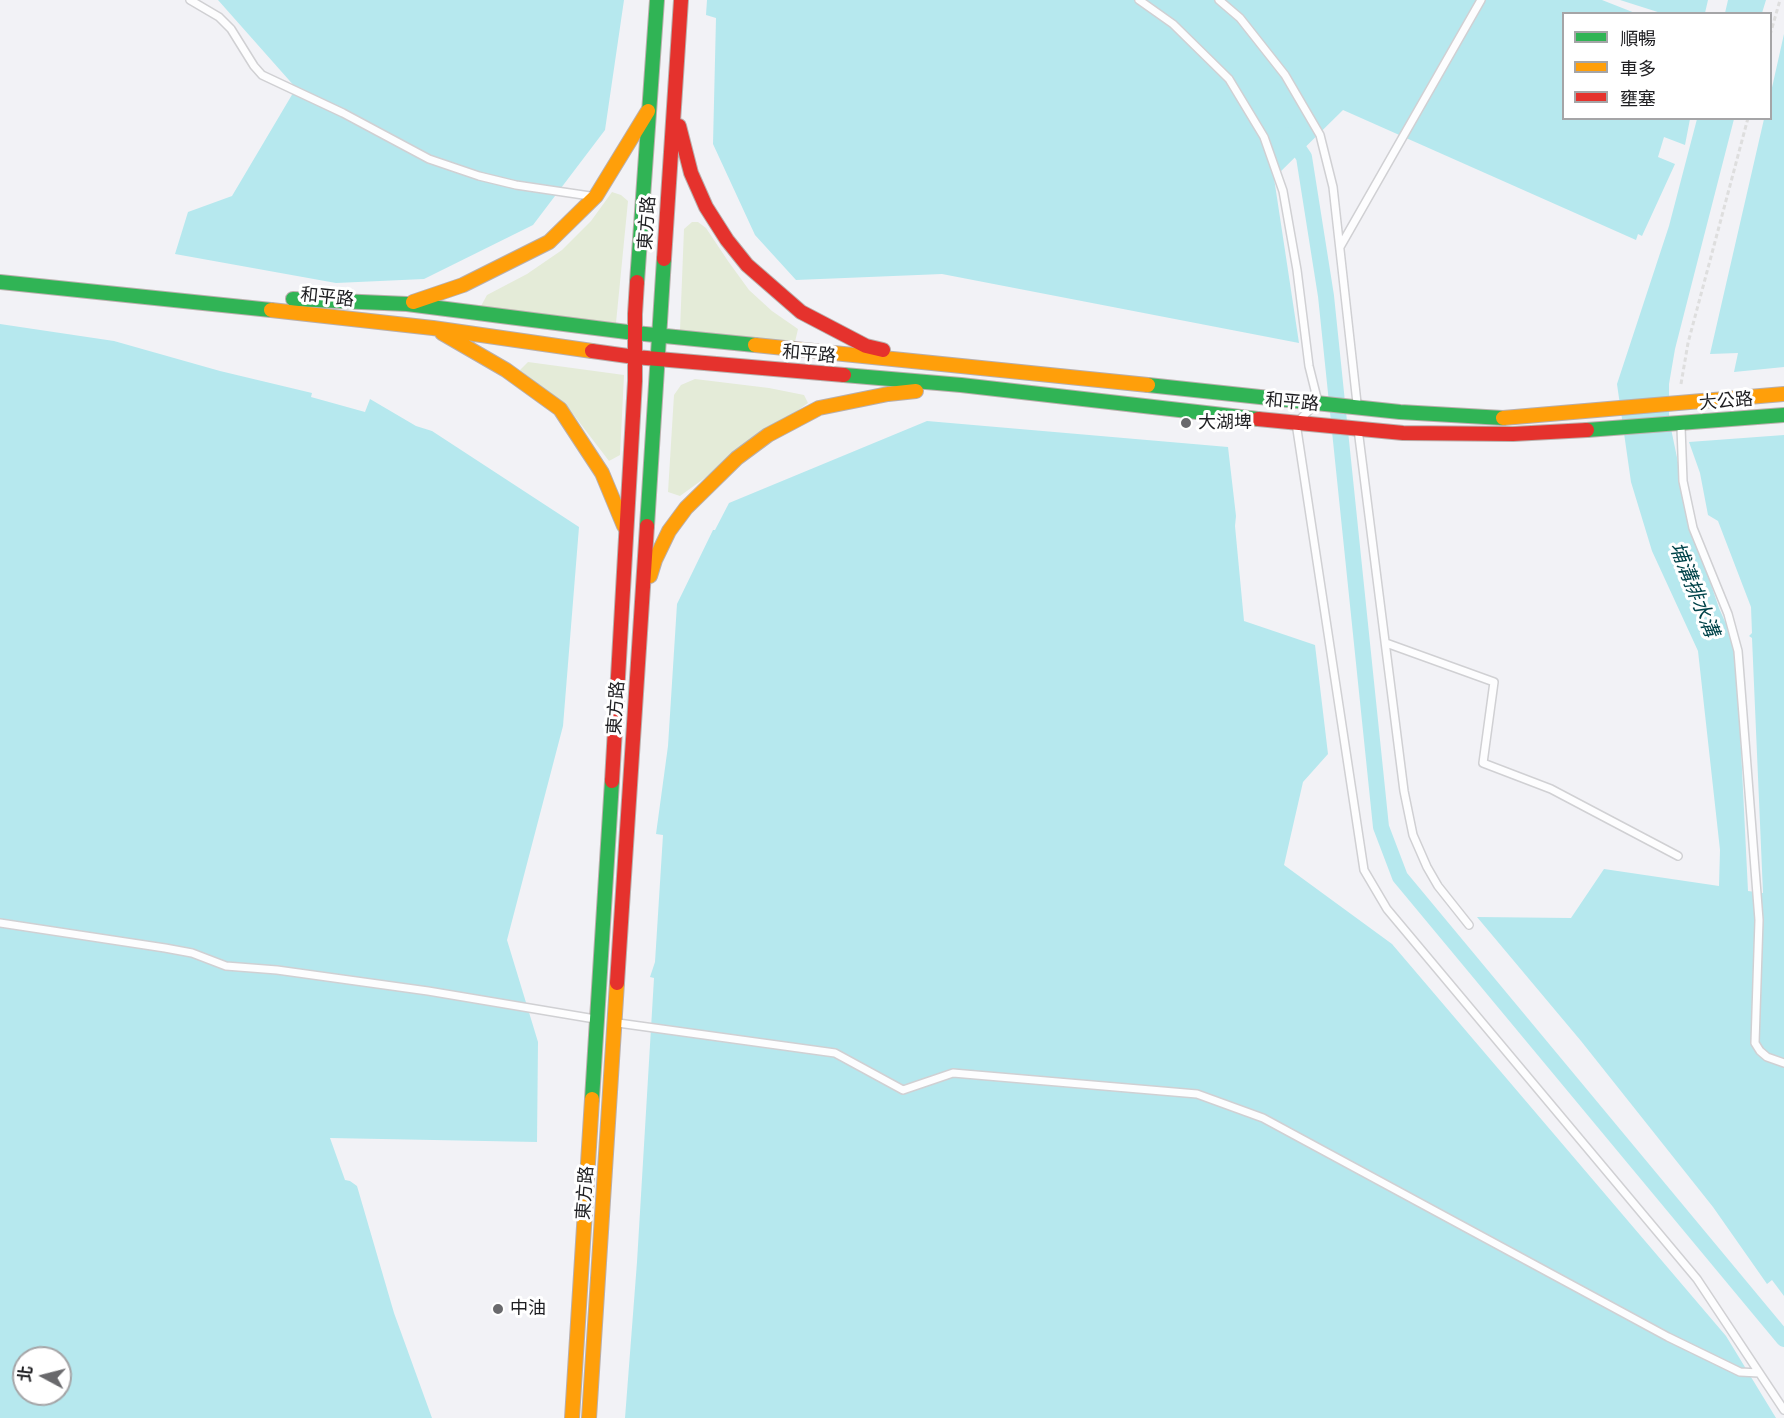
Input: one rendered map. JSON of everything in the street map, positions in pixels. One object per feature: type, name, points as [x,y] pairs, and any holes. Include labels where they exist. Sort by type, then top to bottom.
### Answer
[{"type":"main road","name":"東方路","points":[[572,1418],[627,535],[635,314],[657,0]]},
{"type":"main road","name":"東方路","points":[[589,1418],[681,0]]},
{"type":"main road","points":[[674,102],[691,173],[698,190],[716,223],[747,266],[801,312],[867,346],[963,368]]},
{"type":"main road","points":[[407,304],[463,285],[549,242],[596,196],[650,108]]},
{"type":"main road","name":"和平路","points":[[0,271],[288,299],[407,304],[659,336],[1400,412],[1511,418],[1614,410]]},
{"type":"main road","name":"和平路","points":[[0,282],[434,328],[635,357],[961,385],[1403,433],[1514,434],[1617,429]]},
{"type":"main road","points":[[434,328],[506,370],[560,409],[602,473],[627,535]]},
{"type":"main road","points":[[641,605],[655,560],[669,531],[686,508],[737,458],[768,435],[819,408],[888,394],[961,385]]},
{"type":"main road","name":"大公路","points":[[1614,410],[1784,394]]},
{"type":"main road","name":"大公路","points":[[1617,429],[1784,415]]},
{"type":"lane","points":[[190,0],[219,17],[231,29],[262,75],[343,113],[429,159],[478,177],[516,185],[596,196]]},
{"type":"lane","points":[[1139,0],[1173,24],[1229,79],[1264,137],[1283,191],[1297,270],[1309,366],[1320,403],[1296,423],[1364,870],[1387,909],[1697,1279],[1784,1410]]},
{"type":"lane","points":[[1219,0],[1240,18],[1285,75],[1320,135],[1333,187],[1340,247],[1353,426],[1386,643],[1404,791],[1413,835],[1426,867],[1469,925]]},
{"type":"lane","points":[[1340,247],[1481,0]]},
{"type":"lane","points":[[1676,424],[1683,481],[1693,528],[1728,614],[1738,651],[1759,920],[1755,1043],[1767,1057],[1784,1064]]},
{"type":"lane","points":[[1386,643],[1494,682],[1483,763],[1551,789],[1678,856]]},
{"type":"lane","points":[[0,923],[192,953],[226,966],[277,970],[428,991],[615,1023],[836,1053],[903,1090],[953,1073],[1197,1094],[1263,1118],[1668,1337],[1740,1372],[1759,1372]]},
{"type":"path","points":[[1772,28],[1780,0]]},
{"type":"path","points":[[1679,403],[1688,343],[1747,120]]},
{"type":"green space","points":[[612,192],[628,201],[616,323],[481,306],[487,295],[527,274],[562,250],[591,221]]},
{"type":"green space","points":[[692,222],[698,222],[706,228],[749,290],[772,311],[798,329],[795,342],[680,330],[684,229]]},
{"type":"green space","points":[[528,362],[624,375],[620,455],[609,461],[570,410],[520,370]]},
{"type":"green space","points":[[695,379],[769,388],[804,395],[808,403],[680,496],[668,492],[674,395],[681,385]]},
{"type":"water","points":[[218,0],[624,0],[605,130],[533,225],[424,279],[336,283],[175,254],[188,212],[232,196],[296,88]]},
{"type":"water","points":[[707,0],[1602,0],[1632,12],[1562,12],[1562,120],[1690,120],[1685,145],[1664,137],[1658,157],[1675,164],[1642,236],[1638,234],[1636,240],[1343,110],[1274,178],[1299,343],[942,274],[796,280],[755,235],[713,144],[716,18],[706,15]]},
{"type":"water","points":[[1620,0],[1708,0],[1705,12],[1658,12]]},
{"type":"water","points":[[1728,0],[1766,0],[1762,12],[1725,12]]},
{"type":"water","points":[[1784,34],[1784,367],[1734,372],[1738,353],[1710,354],[1764,120],[1772,120],[1772,88]]},
{"type":"water","name":"埔溝排水溝","points":[[1697,120],[1734,120],[1675,349],[1669,384],[1669,419],[1691,525],[1719,608],[1733,640],[1737,668],[1748,891],[1763,893],[1752,638],[1749,636],[1752,633],[1751,607],[1718,521],[1708,515],[1700,473],[1689,442],[1784,435],[1784,1296],[1772,1280],[1767,1284],[1713,1207],[1581,1041],[1477,917],[1571,918],[1604,869],[1719,886],[1720,850],[1698,651],[1652,551],[1631,482],[1617,384],[1669,226]]},
{"type":"water","points":[[0,324],[114,341],[220,371],[312,393],[311,397],[365,412],[370,399],[416,426],[432,431],[579,527],[563,726],[507,940],[538,1042],[537,1142],[330,1138],[345,1180],[357,1186],[394,1313],[432,1418],[0,1418]]},
{"type":"water","points":[[927,421],[1228,447],[1244,621],[1315,645],[1328,754],[1303,782],[1284,865],[1392,944],[1726,1336],[1776,1418],[625,1418],[654,978],[650,977],[655,962],[663,835],[656,834],[668,746],[677,604],[713,530],[729,503]]},
{"type":"waterway","points":[[1289,135],[1304,157],[1326,296],[1381,827],[1400,877],[1784,1339]]},
{"type":"traffic: fast","points":[[637,282],[657,0]]},
{"type":"traffic: fast","points":[[647,526],[664,259]]},
{"type":"traffic: fast","points":[[0,282],[271,310]]},
{"type":"traffic: fast","points":[[293,299],[407,304],[635,333],[755,345]]},
{"type":"traffic: fast","points":[[844,375],[961,385],[1258,419]]},
{"type":"traffic: fast","points":[[1148,385],[1400,412],[1503,418]]},
{"type":"traffic: fast","points":[[1587,430],[1784,415]]},
{"type":"traffic: fast","points":[[592,1099],[612,781]]},
{"type":"traffic: slow","points":[[413,302],[463,285],[549,242],[596,196],[648,111]]},
{"type":"traffic: slow","points":[[271,310],[433,328],[592,351]]},
{"type":"traffic: slow","points":[[442,333],[506,370],[560,409],[602,473],[624,526]]},
{"type":"traffic: slow","points":[[755,345],[1148,385]]},
{"type":"traffic: slow","points":[[650,576],[669,531],[686,508],[737,458],[768,435],[819,408],[888,394],[916,391]]},
{"type":"traffic: slow","points":[[1503,418],[1784,394]]},
{"type":"traffic: slow","points":[[589,1418],[617,983]]},
{"type":"traffic: slow","points":[[572,1418],[592,1099]]},
{"type":"traffic: jam","points":[[664,259],[681,0]]},
{"type":"traffic: jam","points":[[679,126],[691,173],[706,207],[727,240],[747,265],[801,312],[866,346],[883,350]]},
{"type":"traffic: jam","points":[[612,781],[635,381],[637,282]]},
{"type":"traffic: jam","points":[[592,351],[635,357],[844,375]]},
{"type":"traffic: jam","points":[[1258,419],[1403,433],[1513,434],[1587,430]]},
{"type":"traffic: jam","points":[[617,983],[647,526]]},
{"type":"place","name":"大湖埤","points":[[1186,423]]},
{"type":"place","name":"中油","points":[[498,1309]]}]
